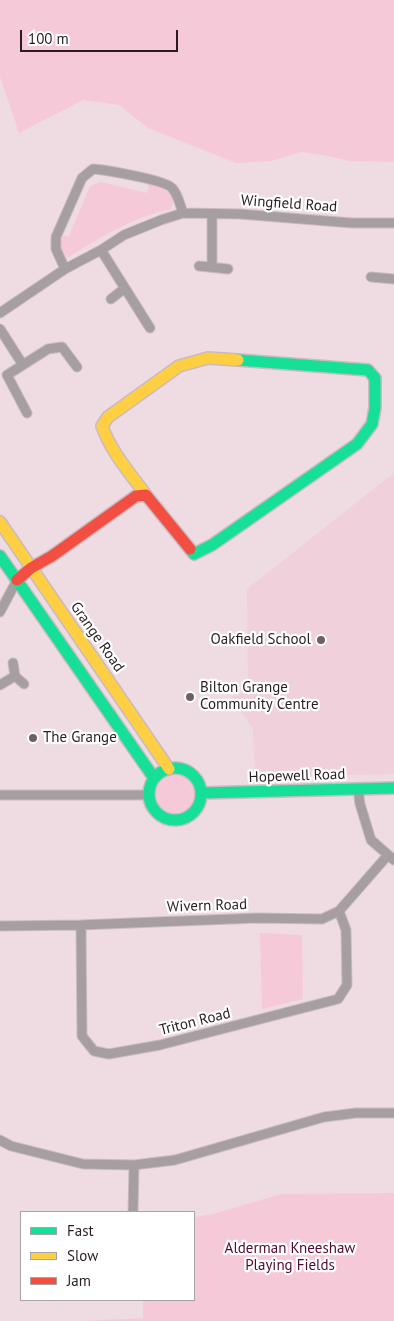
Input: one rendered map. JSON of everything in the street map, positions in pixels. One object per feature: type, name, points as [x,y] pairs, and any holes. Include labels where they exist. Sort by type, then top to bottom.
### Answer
[{"type":"street","points":[[65,269],[56,249],[56,238],[82,178],[93,169],[107,170],[172,187],[183,213]]},
{"type":"street","name":"Wingfield Road","points":[[0,313],[65,269],[137,229],[183,213],[240,214],[352,223],[394,223]]},
{"type":"street","points":[[212,214],[212,266]]},
{"type":"street","points":[[101,250],[150,328]]},
{"type":"street","points":[[198,266],[228,269]]},
{"type":"street","points":[[370,277],[394,278]]},
{"type":"street","points":[[111,299],[125,288]]},
{"type":"street","points":[[0,329],[23,365]]},
{"type":"street","points":[[27,413],[7,375],[48,349],[62,347],[77,367]]},
{"type":"street","points":[[208,358],[368,370],[375,378],[375,408],[372,424],[357,444],[212,545],[194,554],[146,495],[117,455],[104,434],[102,426],[108,417],[179,366],[208,358]]},
{"type":"street","points":[[0,612],[17,580],[31,568],[52,556],[136,496],[146,495]]},
{"type":"street","name":"Grange Road","points":[[0,522],[169,768]]},
{"type":"street","points":[[0,556],[154,778]]},
{"type":"street","points":[[13,664],[15,676],[24,684]]},
{"type":"street","points":[[0,685],[15,676]]},
{"type":"street","points":[[169,768],[176,768],[191,773],[196,779],[201,793],[197,809],[184,819],[167,819],[160,816],[150,803],[150,786],[154,778],[169,768]]},
{"type":"street","name":"Hopewell Road","points":[[201,793],[394,788]]},
{"type":"street","points":[[339,911],[391,858],[371,840],[360,804],[358,789]]},
{"type":"street","points":[[0,795],[149,795]]},
{"type":"street","name":"Wivern Road","points":[[0,926],[81,925],[257,918],[322,919],[339,911]]},
{"type":"street","name":"Triton Road","points":[[81,925],[82,1036],[94,1051],[109,1054],[160,1045],[338,1000],[347,985],[346,930],[339,911]]},
{"type":"street","points":[[0,1140],[11,1146],[83,1164],[134,1165],[175,1160],[324,1117],[356,1113],[394,1113]]},
{"type":"street","points":[[133,1211],[134,1165]]},
{"type":"shaded area","name":"Oakfield School","points":[[394,473],[394,774],[255,777],[253,729],[231,697],[248,691],[247,589]]},
{"type":"green space","points":[[0,0],[394,0],[394,162],[349,161],[301,152],[271,161],[236,163],[148,128],[119,105],[83,100],[19,133],[0,77]]},
{"type":"green space","points":[[101,182],[147,193],[149,184],[159,187],[171,195],[173,203],[171,209],[130,222],[66,257],[60,247],[60,236],[69,236],[90,186]]},
{"type":"green space","points":[[175,775],[189,780],[194,794],[189,808],[175,813],[161,808],[156,794],[161,780]]},
{"type":"green space","points":[[260,933],[302,935],[303,999],[262,1009]]},
{"type":"green space","name":"Alderman Kneeshaw Playing Fields","points":[[394,1193],[394,1321],[80,1321],[143,1318],[143,1301],[195,1301],[195,1217],[213,1214],[281,1194]]},
{"type":"traffic: fast","points":[[190,549],[194,554],[212,545],[357,444],[372,424],[375,408],[375,378],[368,370],[238,360]]},
{"type":"traffic: fast","points":[[0,556],[154,778]]},
{"type":"traffic: fast","points":[[170,768],[180,768],[190,772],[197,779],[201,794],[197,809],[190,816],[180,820],[170,820],[160,816],[153,809],[149,799],[149,789],[153,779],[160,772],[170,768]]},
{"type":"traffic: fast","points":[[201,793],[394,788]]},
{"type":"traffic: slow","points":[[146,495],[110,445],[102,426],[108,417],[179,366],[208,358],[238,360]]},
{"type":"traffic: slow","points":[[0,522],[169,769]]},
{"type":"traffic: jam","points":[[17,580],[31,568],[52,556],[136,496],[146,495],[190,549]]},
{"type":"place","name":"Oakfield School","points":[[321,640]]},
{"type":"place","name":"Bilton Grange Community Centre","points":[[190,697]]},
{"type":"place","name":"The Grange","points":[[33,738]]}]
